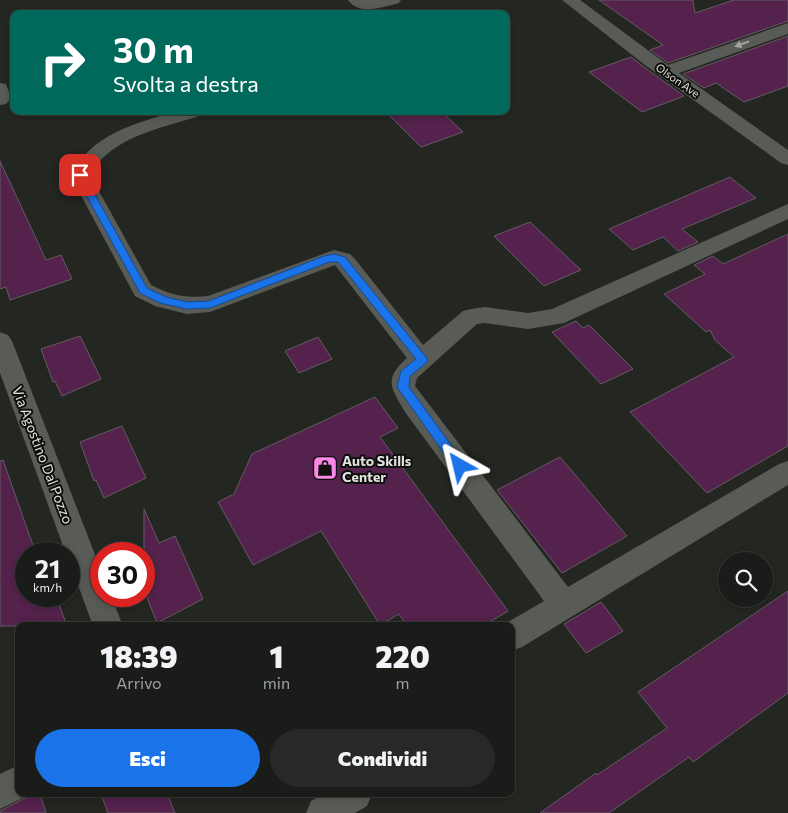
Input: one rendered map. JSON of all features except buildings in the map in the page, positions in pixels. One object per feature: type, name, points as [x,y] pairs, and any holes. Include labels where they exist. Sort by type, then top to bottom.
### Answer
[{"type":"street","points":[[356,0],[367,5],[393,0]]},
{"type":"street","name":"Olson Ave","points":[[570,0],[666,72],[788,158]]},
{"type":"street","points":[[666,72],[788,28]]},
{"type":"street","points":[[0,88],[2,98],[0,100]]},
{"type":"street","points":[[183,115],[116,138],[91,155],[83,165],[80,175],[143,290],[164,300],[187,306],[210,304],[334,257],[346,264],[422,360]]},
{"type":"street","points":[[564,606],[414,405],[403,387],[405,374],[471,317],[485,315],[528,321],[556,317],[788,211]]},
{"type":"street","name":"Via Agostino Dal Pozzo","points":[[0,340],[106,622]]},
{"type":"street","points":[[515,635],[788,472]]},
{"type":"street","points":[[0,792],[15,784]]},
{"type":"street","points":[[323,813],[350,797]]},
{"type":"place","name":"Auto Skills Center","points":[[325,468]]},
{"type":"route","points":[[80,175],[143,290],[164,300],[187,306],[210,304],[327,258],[334,257],[342,260],[422,360],[405,374],[403,387],[414,405],[460,466]]}]
